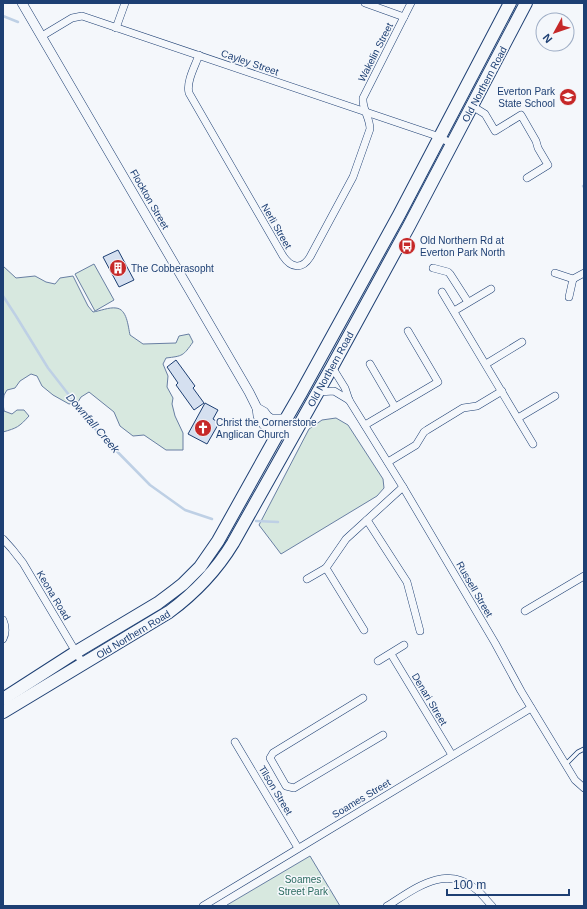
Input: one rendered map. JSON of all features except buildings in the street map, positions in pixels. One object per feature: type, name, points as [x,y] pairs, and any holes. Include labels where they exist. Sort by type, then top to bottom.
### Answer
[{"type":"highway","name":"Old Northern Road","points":[[3,698],[174,591],[191,576],[209,554],[218,541],[308,380],[425,166],[510,3]]},
{"type":"highway","name":"Old Northern Road","points":[[3,712],[169,612],[191,595],[218,566],[233,543],[332,367],[453,144],[526,3]]},
{"type":"highway","points":[[425,166],[435,164],[441,166]]},
{"type":"street","name":"Flockton Street","points":[[22,3],[245,386],[257,408],[258,416],[264,424],[272,430],[279,432]]},
{"type":"street","points":[[116,28],[125,3]]},
{"type":"street","points":[[365,3],[404,17]]},
{"type":"street","name":"Wakelin Street","points":[[366,112],[363,104],[363,98],[411,3]]},
{"type":"street","name":"Cayley Street","points":[[42,36],[72,18],[80,16],[86,17],[440,137],[453,144]]},
{"type":"street","name":"Nerli Street","points":[[199,56],[189,82],[188,93],[289,264],[301,265],[308,260],[353,178],[370,129],[366,112]]},
{"type":"street","points":[[472,106],[485,114],[495,131],[521,115],[548,165],[527,178]]},
{"type":"street","points":[[433,268],[448,272],[468,302]]},
{"type":"street","points":[[569,297],[573,279],[584,272]]},
{"type":"street","points":[[555,273],[573,279]]},
{"type":"street","points":[[454,310],[491,288]]},
{"type":"street","points":[[442,292],[533,444]]},
{"type":"street","points":[[365,425],[438,382],[408,331]]},
{"type":"street","points":[[486,364],[522,342]]},
{"type":"street","points":[[370,364],[395,407]]},
{"type":"street","name":"Russell Street","points":[[332,367],[345,388],[349,400],[403,487],[531,708],[575,780],[584,788]]},
{"type":"street","points":[[388,462],[416,445],[424,432],[427,430],[463,408],[476,406],[502,391]]},
{"type":"street","points":[[318,392],[334,392],[349,400]]},
{"type":"street","points":[[518,418],[555,396]]},
{"type":"street","name":"Flockton Street","points":[[257,408],[271,419],[286,419]]},
{"type":"street","points":[[279,432],[286,431],[300,424]]},
{"type":"street","points":[[308,579],[326,568],[346,540],[403,487]]},
{"type":"street","points":[[367,520],[407,582],[420,631]]},
{"type":"street","name":"Keona Road","points":[[4,542],[23,563],[83,664]]},
{"type":"street","points":[[326,568],[364,630]]},
{"type":"street","points":[[525,611],[584,576]]},
{"type":"street","points":[[3,620],[5,626],[3,640]]},
{"type":"street","points":[[378,661],[404,645]]},
{"type":"street","name":"Denari Street","points":[[390,654],[452,755]]},
{"type":"street","points":[[363,698],[273,753],[270,758],[286,786],[294,788],[383,735]]},
{"type":"street","name":"Soames Street","points":[[203,906],[531,708]]},
{"type":"street","name":"Tilson Street","points":[[235,742],[298,848]]},
{"type":"street","points":[[387,906],[426,882],[438,878],[450,878],[468,884],[477,890],[492,906]]},
{"type":"lane","points":[[566,764],[578,752],[584,749]]},
{"type":"green space","points":[[94,264],[114,300],[95,311],[75,274]]},
{"type":"green space","points":[[3,266],[16,278],[35,276],[46,282],[55,284],[60,278],[73,276],[88,306],[93,312],[110,308],[120,309],[125,315],[130,335],[143,344],[176,343],[179,336],[189,334],[193,342],[187,350],[179,356],[166,358],[163,364],[168,376],[167,387],[173,398],[172,404],[175,416],[183,433],[183,450],[166,450],[144,435],[133,436],[120,426],[114,412],[89,392],[81,397],[78,402],[69,404],[53,395],[42,386],[37,376],[31,374],[20,381],[15,388],[7,390],[4,395],[3,403]]},
{"type":"green space","points":[[3,403],[4,411],[12,414],[17,410],[24,410],[29,416],[18,427],[3,432]]},
{"type":"green space","points":[[336,418],[348,425],[383,479],[384,488],[377,496],[281,554],[259,525],[309,429],[322,420]]},
{"type":"green space","name":"Soames Street Park","points":[[310,856],[340,906],[227,905]]},
{"type":"waterway","points":[[3,16],[18,22]]},
{"type":"waterway","name":"Downfall Creek","points":[[3,296],[48,368],[97,431],[150,485],[185,510],[212,519]]},
{"type":"waterway","points":[[256,521],[278,522]]},
{"type":"place","name":"Everton Park State School","points":[[568,97]]},
{"type":"place","name":"Old Northern Rd at Everton Park North","points":[[407,246]]},
{"type":"place","name":"The Cobberasopht","points":[[118,268]]},
{"type":"place","name":"Christ the Cornerstone Anglican Church","points":[[203,428]]}]
